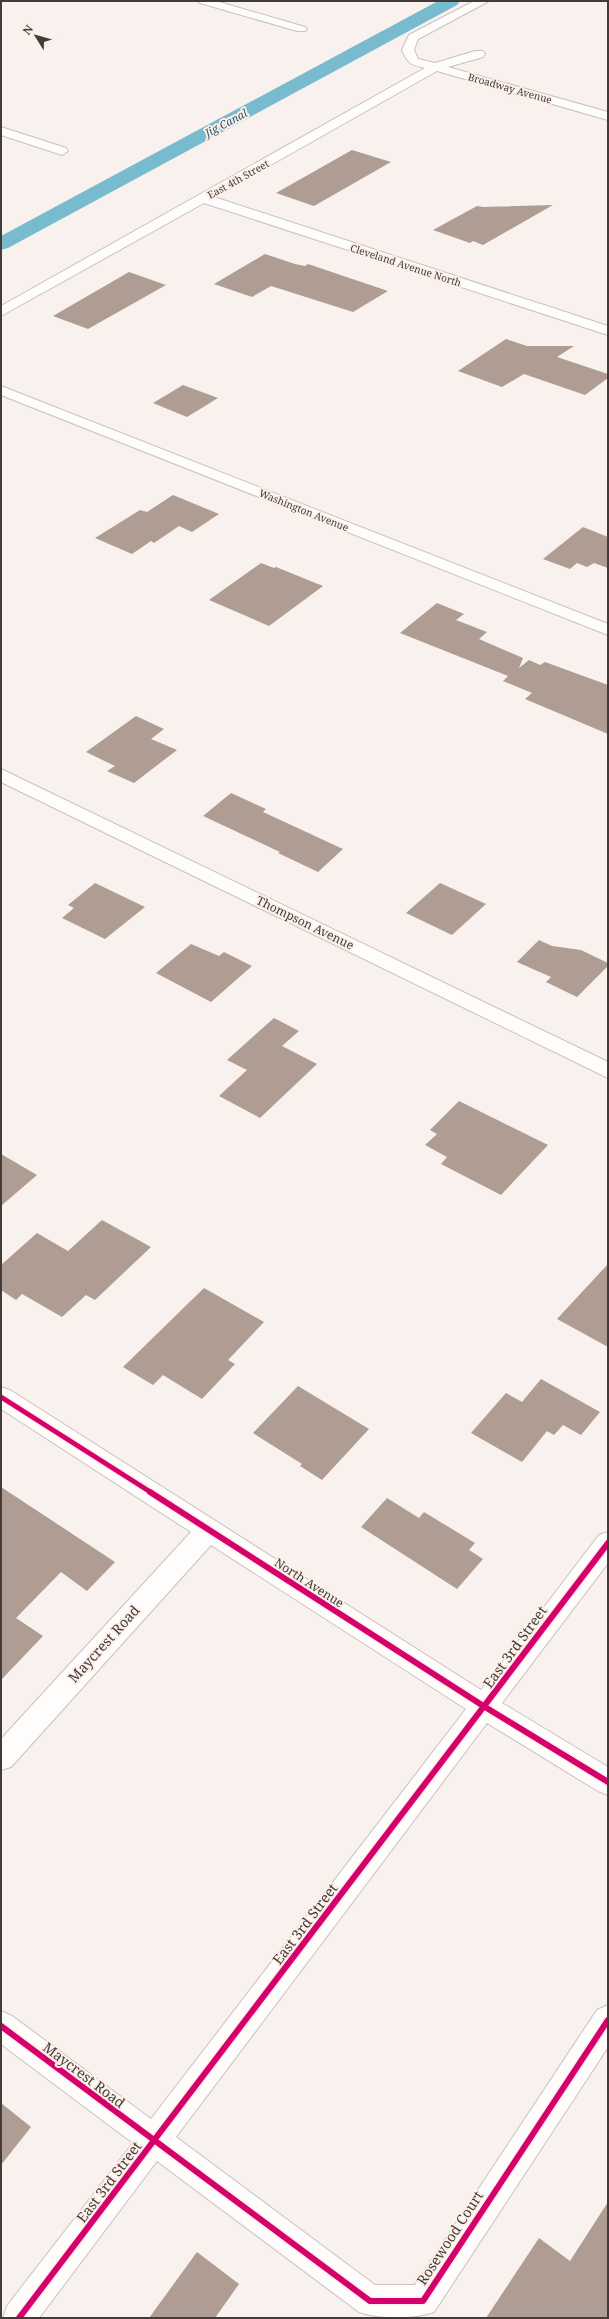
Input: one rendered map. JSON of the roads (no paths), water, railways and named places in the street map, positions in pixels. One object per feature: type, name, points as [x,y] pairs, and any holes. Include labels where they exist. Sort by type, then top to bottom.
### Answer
[{"type":"street","points":[[204,1],[301,29]]},
{"type":"street","name":"Broadway Avenue","points":[[483,1],[413,37],[408,50],[413,61],[608,116]]},
{"type":"street","name":"East 4th Street","points":[[1,312],[436,67],[479,54]]},
{"type":"street","points":[[1,131],[62,151]]},
{"type":"street","name":"Cleveland Avenue North","points":[[203,198],[608,332]]},
{"type":"street","name":"Washington Avenue","points":[[1,390],[608,630]]},
{"type":"street","name":"Thompson Avenue","points":[[1,775],[608,1071]]},
{"type":"street","name":"North Avenue","points":[[1,1397],[485,1707],[608,1782]]},
{"type":"street","name":"Maycrest Road","points":[[1,1758],[208,1530]]},
{"type":"street","name":"East 3rd Street","points":[[19,2318],[485,1707],[608,1543]]},
{"type":"street","name":"Rosewood Court","points":[[154,2142],[370,2301],[423,2301],[608,2020]]},
{"type":"street","name":"Maycrest Road","points":[[1,2026],[154,2142]]},
{"type":"waterway","name":"Jig Canal","points":[[1,244],[451,1]]}]
